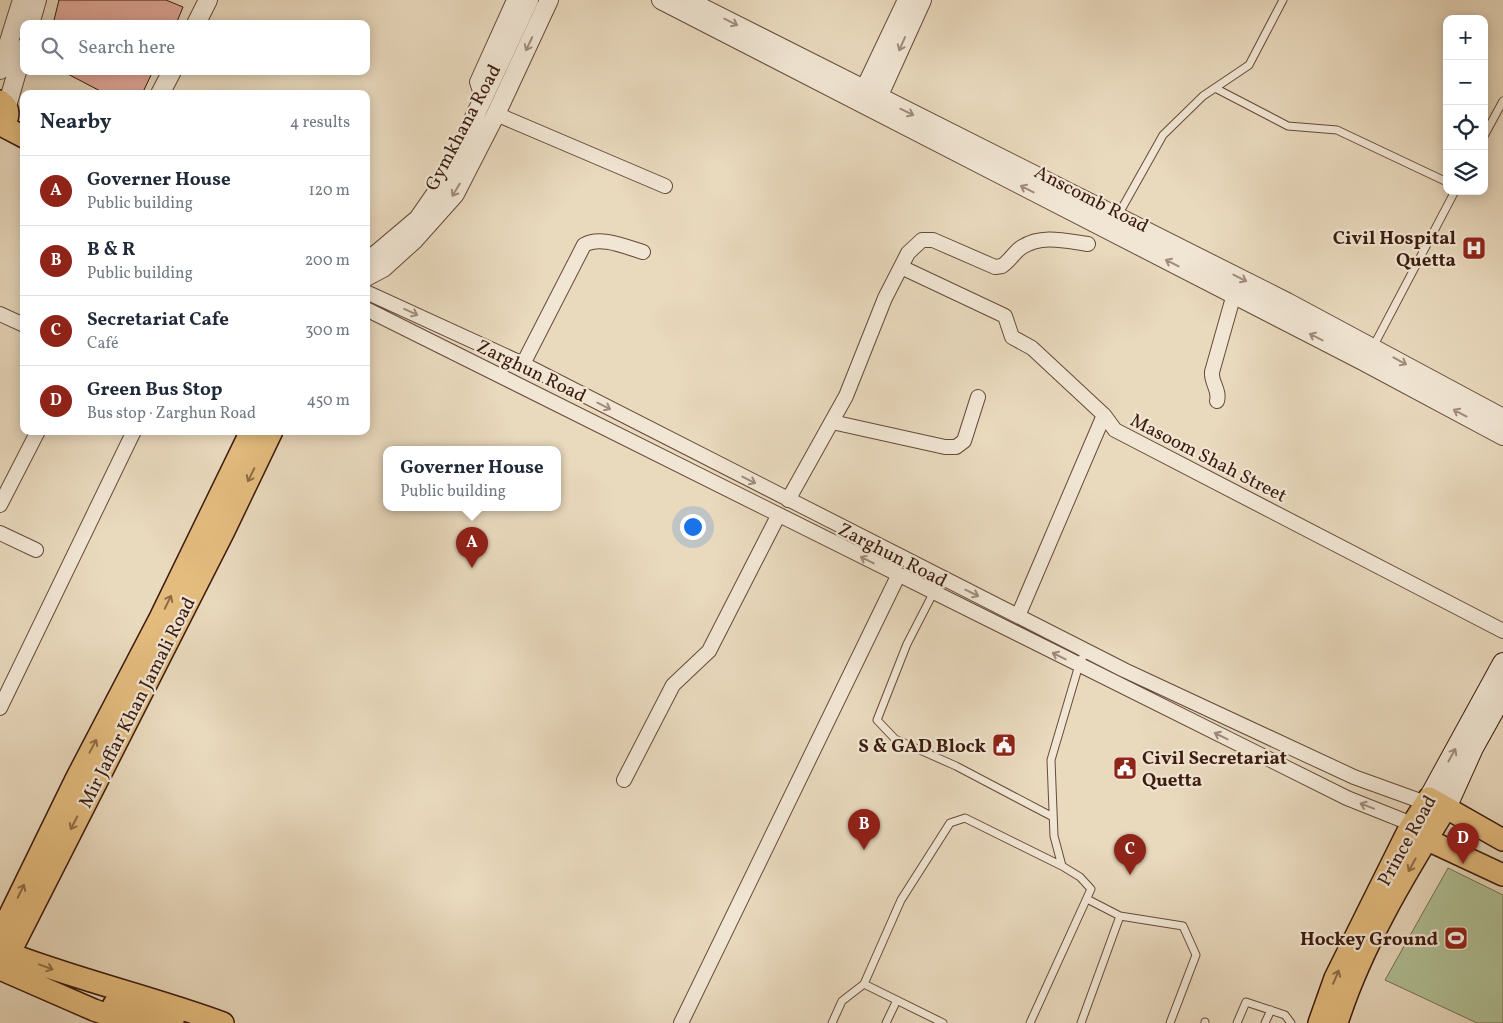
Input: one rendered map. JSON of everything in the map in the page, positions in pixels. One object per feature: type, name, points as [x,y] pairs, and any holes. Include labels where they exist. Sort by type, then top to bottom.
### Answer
[{"type":"main road","points":[[7,115],[20,132]]},
{"type":"main road","name":"Mir Jaffar Khan Jamali Road","points":[[2,958],[76,779],[160,618],[249,435]]},
{"type":"main road","name":"Mir Jaffar Khan Jamali Road","points":[[2,958],[25,918],[224,531],[270,435]]},
{"type":"main road","name":"Prince Road","points":[[1319,1023],[1335,978],[1433,803],[1503,663]]},
{"type":"main road","name":"Prince Road","points":[[1433,803],[1473,748],[1503,694]]},
{"type":"main road","name":"Zarghun Road","points":[[1433,803],[1503,840]]},
{"type":"main road","name":"Prince Road","points":[[1337,1023],[1350,983],[1416,831]]},
{"type":"main road","name":"Zarghun Road","points":[[1416,831],[1503,875]]},
{"type":"main road","points":[[2,958],[171,1004],[223,1023]]},
{"type":"main road","points":[[2,958],[74,1000],[126,1014],[173,1023]]},
{"type":"main road","points":[[81,979],[126,1014]]},
{"type":"street","points":[[0,70],[22,0]]},
{"type":"street","points":[[31,20],[37,0]]},
{"type":"street","points":[[198,20],[208,0]]},
{"type":"street","points":[[485,92],[480,91],[476,82],[514,0]]},
{"type":"street","points":[[370,260],[418,219],[445,180],[529,0]]},
{"type":"street","name":"Gymkhana Road","points":[[370,275],[383,268],[414,240],[455,194],[496,114],[549,0]]},
{"type":"street","name":"Anscomb Road","points":[[661,0],[868,100],[1368,354],[1503,436]]},
{"type":"street","name":"Anscomb Road","points":[[688,0],[868,100]]},
{"type":"street","points":[[868,100],[907,0]]},
{"type":"street","points":[[868,100],[922,0]]},
{"type":"street","points":[[7,115],[20,64]]},
{"type":"street","points":[[162,90],[170,75]]},
{"type":"street","points":[[496,114],[665,186]]},
{"type":"street","name":"Anscomb Road","points":[[1115,224],[1234,294],[1368,354],[1503,418]]},
{"type":"street","points":[[788,500],[846,396],[885,298],[908,253],[922,240],[934,240],[995,267],[1002,266],[1020,248],[1034,241],[1056,240],[1088,244]]},
{"type":"street","points":[[523,364],[584,245],[590,241],[598,241],[643,252]]},
{"type":"street","name":"Masoom Shah Street","points":[[901,267],[1005,316],[1012,336],[1032,348],[1104,415],[1115,430],[1503,631]]},
{"type":"street","name":"Zarghun Road","points":[[370,294],[523,364],[1086,650],[1354,777],[1433,803]]},
{"type":"street","points":[[1217,401],[1218,396],[1212,380],[1212,372],[1234,294]]},
{"type":"street","name":"Zarghun Road","points":[[370,312],[898,576],[1416,831]]},
{"type":"street","points":[[0,314],[20,323]]},
{"type":"street","points":[[832,422],[945,447],[956,447],[964,441],[978,397]]},
{"type":"street","points":[[1018,616],[1104,415]]},
{"type":"street","points":[[0,505],[36,435]]},
{"type":"street","points":[[0,708],[132,435]]},
{"type":"street","points":[[624,780],[673,685],[709,651],[778,516]]},
{"type":"street","points":[[0,533],[36,550]]},
{"type":"street","points":[[681,1023],[898,576]]},
{"type":"lane","points":[[1115,224],[1163,135],[1203,96],[1249,65],[1283,0]]},
{"type":"lane","points":[[1215,88],[1288,126],[1337,130],[1443,180]]},
{"type":"lane","points":[[1488,129],[1503,101]]},
{"type":"lane","points":[[1368,354],[1453,195]]},
{"type":"lane","points":[[942,578],[907,644],[877,720],[895,738],[956,766],[1053,817]]},
{"type":"lane","points":[[1062,866],[1054,836],[1051,760],[1079,665],[1086,650]]},
{"type":"lane","points":[[832,1023],[842,1001],[864,984],[900,900],[950,823],[964,818],[1062,866],[1091,889],[1030,1023]]},
{"type":"lane","points":[[1087,899],[1120,916],[1183,926],[1196,955],[1170,1023]]},
{"type":"lane","points":[[1081,1023],[1120,916]]},
{"type":"lane","points":[[864,984],[944,1023]]},
{"type":"lane","points":[[886,1023],[897,1000]]},
{"type":"lane","points":[[1237,1023],[1246,1002],[1285,1014],[1291,1023]]},
{"type":"lane","points":[[1265,1023],[1271,1010]]},
{"type":"green space","name":"Hockey Ground","points":[[1448,868],[1503,895],[1503,1023],[1477,1023],[1385,980]]},
{"type":"building","points":[[59,0],[166,0],[183,7],[178,20],[54,20]]},
{"type":"building","points":[[70,75],[151,75],[144,90],[98,90]]},
{"type":"place","name":"Civil Hospital Quetta","points":[[1474,248]]},
{"type":"place","name":"Governer House","points":[[472,568]]},
{"type":"place","name":"S & GAD Block","points":[[1004,745]]},
{"type":"place","name":"Civil Secretariat Quetta","points":[[1125,768]]},
{"type":"place","name":"B & R","points":[[864,850]]},
{"type":"place","name":"Green Bus Stop","points":[[1463,864]]},
{"type":"place","name":"Secretariat Cafe","points":[[1130,875]]},
{"type":"place","name":"Hockey Ground","points":[[1456,938]]}]
